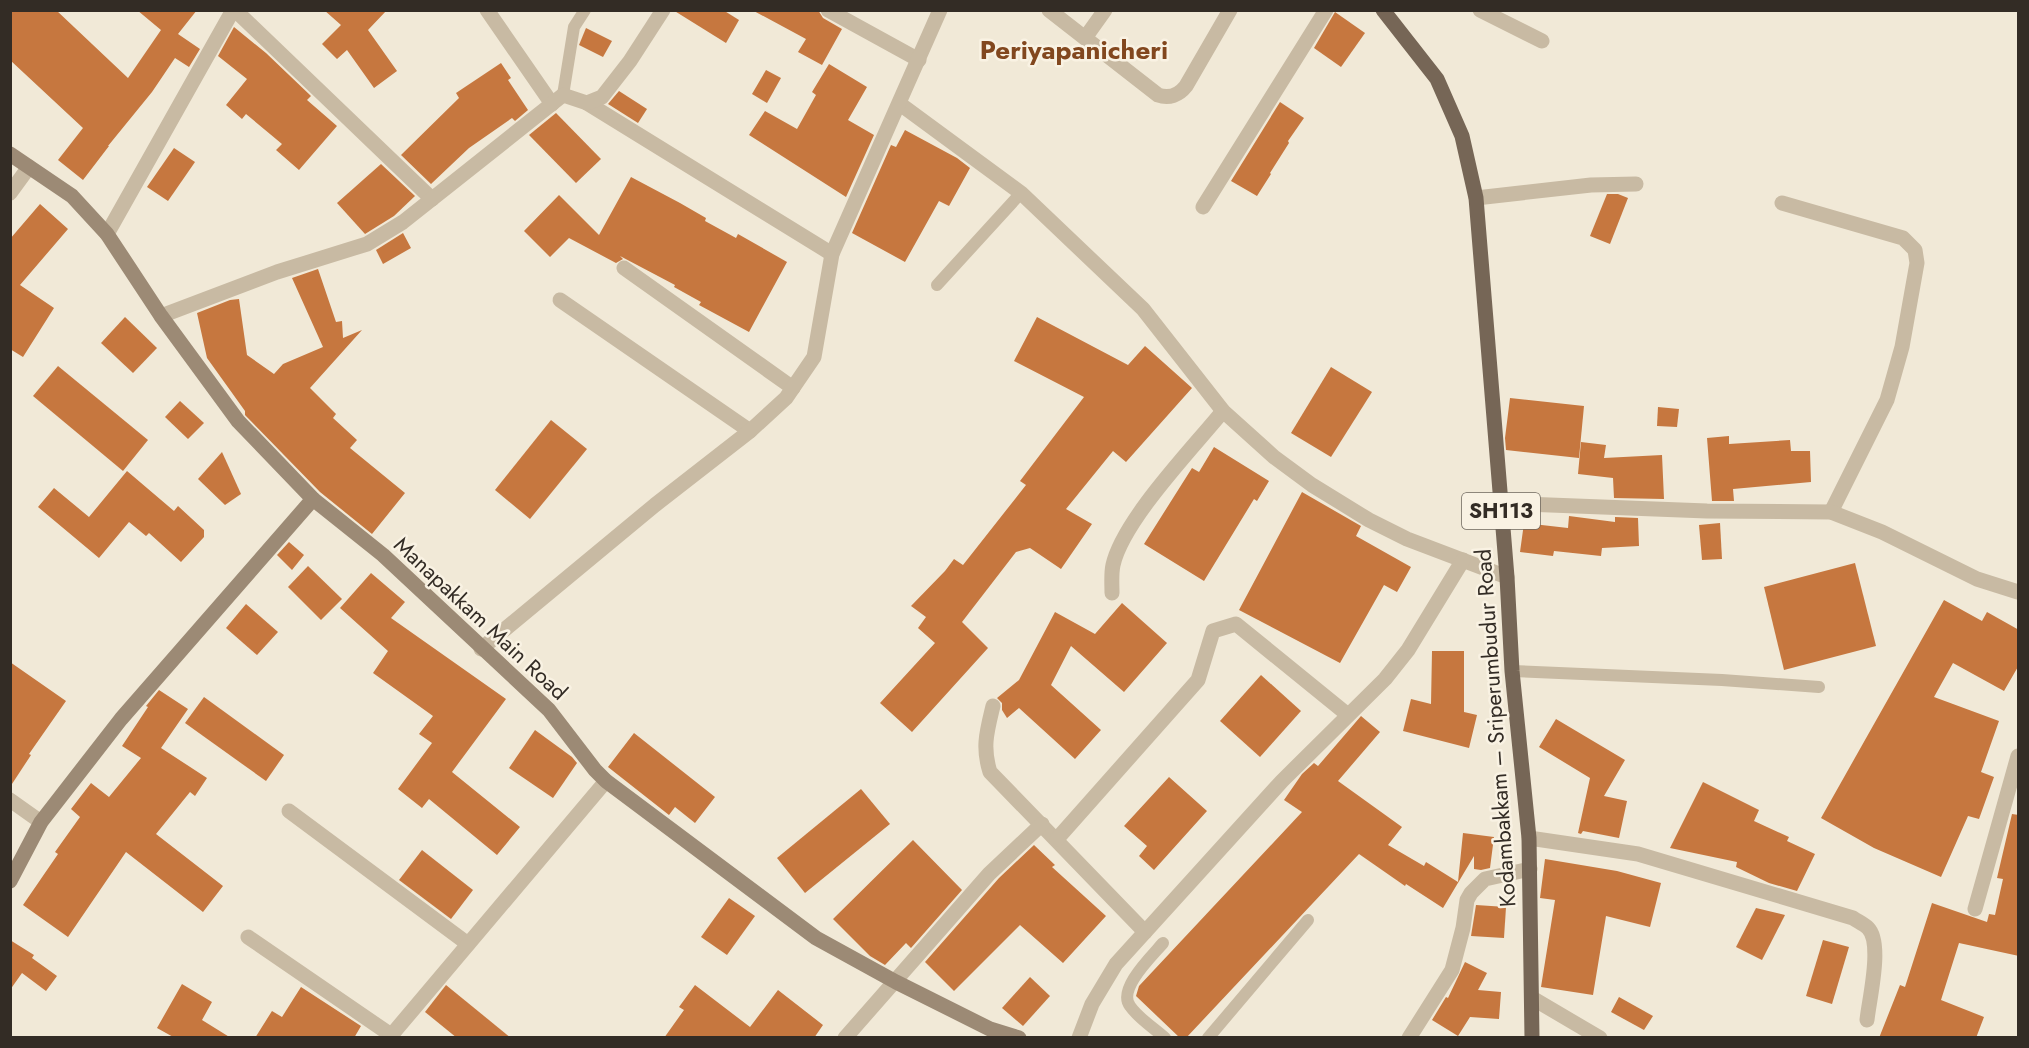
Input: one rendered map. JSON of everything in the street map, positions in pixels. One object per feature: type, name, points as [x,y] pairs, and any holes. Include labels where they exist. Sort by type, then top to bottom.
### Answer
[{"type":"main road","name":"Kodambakkam – Sriperumbudur Road","points":[[1383,10],[1437,79],[1462,136],[1476,198],[1507,577],[1512,671],[1529,838],[1532,1038]]},
{"type":"main road","name":"Manapakkam Main Road","points":[[10,154],[72,196],[107,234],[161,316],[238,421],[313,499],[383,555],[481,649],[549,710],[606,781],[816,938],[896,982],[990,1029],[1019,1038]]},
{"type":"main road","points":[[10,881],[41,822],[121,719],[313,499]]},
{"type":"street","points":[[107,234],[234,10],[432,199]]},
{"type":"street","points":[[487,10],[557,99],[587,103],[832,254]]},
{"type":"street","points":[[587,103],[603,97],[663,10]]},
{"type":"street","points":[[828,10],[919,60]]},
{"type":"street","points":[[481,649],[655,505],[750,431],[786,398],[814,357],[832,254],[940,10]]},
{"type":"street","points":[[1049,10],[1158,96],[1179,94],[1186,86],[1230,10]]},
{"type":"street","points":[[1085,38],[1105,10]]},
{"type":"street","points":[[1203,207],[1326,10]]},
{"type":"street","points":[[1480,10],[1542,41]]},
{"type":"street","points":[[161,316],[277,272],[367,244],[403,222],[557,99]]},
{"type":"street","points":[[900,104],[1021,193],[1143,309],[1223,411],[1274,458],[1379,525],[1407,539],[1507,577]]},
{"type":"street","points":[[10,193],[29,167]]},
{"type":"street","points":[[1476,198],[1591,185],[1636,184]]},
{"type":"street","points":[[1782,203],[1903,238],[1915,250],[1917,263],[1902,348],[1887,400],[1831,512]]},
{"type":"street","points":[[624,268],[793,388]]},
{"type":"street","points":[[560,300],[750,431]]},
{"type":"street","points":[[1112,593],[1113,565],[1126,534],[1149,501],[1223,411]]},
{"type":"street","points":[[1500,503],[1707,511],[1831,512],[1882,532],[1977,579],[2019,592]]},
{"type":"street","points":[[1079,1038],[1092,1004],[1116,964],[1282,781],[1385,679],[1408,650],[1462,560]]},
{"type":"street","points":[[1057,839],[1198,680],[1213,631],[1236,624],[1348,715]]},
{"type":"street","points":[[993,706],[985,754],[990,772],[1145,932]]},
{"type":"street","points":[[1975,909],[2019,756]]},
{"type":"street","points":[[248,937],[390,1036],[606,781]]},
{"type":"street","points":[[10,800],[41,822]]},
{"type":"street","points":[[289,811],[468,944]]},
{"type":"street","points":[[845,1038],[989,874],[1042,824]]},
{"type":"street","points":[[1529,838],[1638,854],[1852,918],[1869,929],[1874,940],[1875,955],[1867,1020]]},
{"type":"street","points":[[1408,1038],[1452,970],[1460,945],[1467,900],[1471,893],[1485,879],[1530,869]]},
{"type":"street","points":[[1532,998],[1600,1038]]},
{"type":"lane","points":[[557,99],[574,27],[585,10]]},
{"type":"lane","points":[[937,285],[1021,193]]},
{"type":"lane","points":[[1512,671],[1722,680],[1819,687]]},
{"type":"lane","points":[[1208,1038],[1308,920]]},
{"type":"lane","points":[[1163,943],[1130,984],[1126,995],[1128,1005],[1165,1038]]},
{"type":"building","points":[[10,10],[56,10],[128,78],[161,30],[137,10],[197,10],[178,34],[200,49],[189,67],[175,58],[152,92],[83,180],[58,160],[83,128],[10,60]]},
{"type":"building","points":[[324,10],[387,10],[368,30],[397,71],[374,88],[347,50],[337,59],[322,44],[341,25]]},
{"type":"building","points":[[673,10],[723,10],[739,20],[726,43]]},
{"type":"building","points":[[752,10],[818,10],[823,18],[842,29],[822,65],[798,52],[806,39]]},
{"type":"building","points":[[1335,12],[1365,33],[1341,67],[1314,48]]},
{"type":"building","points":[[234,27],[266,53],[311,96],[307,100],[337,126],[299,170],[276,150],[282,144],[246,114],[242,119],[226,105],[247,79],[218,56]]},
{"type":"building","points":[[586,28],[612,41],[603,57],[579,45]]},
{"type":"building","points":[[501,63],[511,78],[508,80],[528,110],[515,121],[512,118],[469,148],[431,184],[401,155],[459,98],[456,93]]},
{"type":"building","points":[[829,64],[867,87],[848,120],[874,135],[846,197],[749,135],[765,111],[797,129],[816,95],[812,92]]},
{"type":"building","points":[[766,70],[781,78],[767,103],[752,94]]},
{"type":"building","points":[[619,91],[647,109],[638,123],[608,104]]},
{"type":"building","points":[[1280,102],[1304,118],[1288,141],[1289,143],[1257,196],[1231,181]]},
{"type":"building","points":[[556,113],[601,159],[576,183],[529,135]]},
{"type":"building","points":[[905,130],[957,158],[970,168],[949,206],[939,201],[905,262],[852,233],[891,145],[896,147]]},
{"type":"building","points":[[174,148],[195,162],[168,201],[147,187]]},
{"type":"building","points":[[381,164],[415,196],[394,216],[365,234],[337,203]]},
{"type":"building","points":[[631,177],[706,218],[705,221],[736,238],[738,234],[787,262],[749,332],[699,305],[701,302],[674,287],[675,285],[620,256],[623,259],[616,263],[569,238],[550,257],[524,231],[559,195],[599,235]]},
{"type":"building","points":[[1607,194],[1618,194],[1628,198],[1610,244],[1590,236]]},
{"type":"building","points":[[40,204],[68,229],[20,285],[54,308],[23,357],[10,349],[10,239]]},
{"type":"building","points":[[403,233],[411,248],[383,264],[376,250]]},
{"type":"building","points":[[318,269],[336,322],[342,321],[343,338],[362,330],[310,388],[336,414],[333,418],[357,440],[350,448],[405,493],[372,534],[320,492],[245,415],[245,411],[207,358],[197,313],[230,300],[239,299],[247,355],[274,374],[283,364],[323,347],[292,278]]},
{"type":"building","points":[[125,317],[157,348],[133,373],[101,343]]},
{"type":"building","points":[[1037,317],[1128,365],[1145,346],[1192,388],[1126,462],[1113,451],[1066,509],[1092,524],[1061,569],[1030,548],[1016,552],[962,622],[988,648],[912,732],[880,703],[935,643],[918,628],[926,617],[911,606],[954,559],[963,565],[1026,485],[1020,481],[1084,397],[1014,361]]},
{"type":"building","points":[[58,366],[148,440],[123,471],[33,396]]},
{"type":"building","points":[[1331,367],[1372,392],[1331,457],[1291,433]]},
{"type":"building","points":[[1510,398],[1584,406],[1579,458],[1506,450],[1505,438]]},
{"type":"building","points":[[180,401],[204,423],[188,439],[165,417]]},
{"type":"building","points":[[1658,407],[1679,409],[1677,427],[1657,426]]},
{"type":"building","points":[[551,420],[587,449],[530,519],[495,490]]},
{"type":"building","points":[[1729,436],[1729,444],[1790,440],[1791,451],[1810,451],[1811,482],[1733,489],[1734,501],[1712,501],[1707,438]]},
{"type":"building","points":[[1581,442],[1606,445],[1604,458],[1662,455],[1664,499],[1614,498],[1613,478],[1578,474]]},
{"type":"building","points":[[1214,447],[1269,481],[1257,501],[1254,499],[1204,581],[1144,544],[1192,468],[1199,472]]},
{"type":"building","points":[[222,452],[241,494],[225,505],[198,479]]},
{"type":"building","points":[[127,471],[174,511],[178,506],[204,530],[204,537],[181,562],[149,533],[146,536],[129,522],[99,558],[38,507],[54,488],[89,517]]},
{"type":"building","points":[[1302,492],[1361,526],[1356,536],[1411,567],[1397,592],[1384,585],[1340,663],[1239,610]]},
{"type":"building","points":[[1569,516],[1615,522],[1615,517],[1638,518],[1639,546],[1602,548],[1601,556],[1554,551],[1553,556],[1520,552],[1524,523],[1568,528]]},
{"type":"building","points":[[1720,523],[1722,559],[1702,560],[1699,525]]},
{"type":"building","points":[[289,542],[304,555],[292,570],[277,555]]},
{"type":"building","points":[[1855,563],[1876,646],[1784,670],[1764,587]]},
{"type":"building","points":[[308,566],[342,599],[321,620],[288,587]]},
{"type":"building","points":[[371,573],[405,602],[391,618],[506,699],[452,772],[520,827],[497,855],[429,799],[422,808],[398,789],[432,743],[419,734],[433,716],[373,673],[388,651],[340,608]]},
{"type":"building","points":[[1944,600],[1982,621],[1987,612],[2019,630],[2019,665],[2004,691],[1953,663],[1934,697],[1999,721],[1981,772],[1994,777],[1979,819],[1968,816],[1941,877],[1874,848],[1821,818]]},
{"type":"building","points":[[1122,603],[1167,643],[1124,692],[1071,646],[1051,685],[1101,730],[1075,759],[1019,708],[1007,718],[1002,710],[1002,703],[997,698],[1019,680],[1055,612],[1095,634]]},
{"type":"building","points":[[246,604],[278,632],[257,655],[226,628]]},
{"type":"building","points":[[1432,651],[1464,651],[1464,712],[1477,715],[1469,748],[1403,731],[1411,699],[1431,704]]},
{"type":"building","points":[[10,662],[66,701],[29,754],[31,755],[10,787]]},
{"type":"building","points":[[1261,675],[1301,711],[1260,757],[1220,721]]},
{"type":"building","points":[[159,690],[188,709],[161,748],[207,778],[195,796],[190,792],[156,834],[223,886],[203,912],[126,852],[68,937],[23,905],[58,854],[55,852],[80,817],[71,809],[91,783],[109,797],[141,758],[122,746],[148,707],[146,706]]},
{"type":"building","points":[[204,697],[284,755],[266,781],[185,723]]},
{"type":"building","points":[[1361,716],[1380,732],[1338,781],[1402,827],[1388,845],[1424,866],[1426,862],[1458,882],[1463,833],[1494,837],[1490,868],[1474,869],[1474,856],[1443,908],[1406,884],[1405,886],[1359,854],[1186,1038],[1180,1038],[1136,996],[1139,986],[1302,812],[1284,800],[1302,774],[1314,763],[1318,766]]},
{"type":"building","points":[[1556,719],[1625,760],[1604,796],[1627,801],[1619,838],[1583,831],[1581,834],[1578,833],[1590,778],[1539,747]]},
{"type":"building","points":[[535,730],[577,763],[553,798],[509,768]]},
{"type":"building","points":[[634,733],[715,797],[695,823],[675,807],[669,815],[608,767]]},
{"type":"building","points":[[1169,777],[1207,811],[1154,870],[1139,856],[1147,846],[1124,826]]},
{"type":"building","points":[[1703,782],[1759,810],[1754,821],[1789,837],[1787,841],[1815,854],[1797,891],[1769,883],[1736,867],[1737,862],[1670,848]]},
{"type":"building","points":[[861,789],[890,824],[805,893],[777,858]]},
{"type":"building","points":[[2012,814],[2019,815],[2019,956],[1959,943],[1941,1000],[1984,1017],[1976,1038],[1879,1038],[1900,985],[1905,987],[1932,903],[1987,922],[1989,914],[1995,915],[2003,879],[1997,878]]},
{"type":"building","points":[[913,840],[962,890],[911,948],[906,943],[885,965],[870,956],[833,919]]},
{"type":"building","points":[[1034,845],[1055,865],[1052,867],[1106,916],[1063,963],[1020,925],[954,991],[925,962],[999,878]]},
{"type":"building","points":[[422,850],[473,890],[451,919],[399,880]]},
{"type":"building","points":[[1545,859],[1617,871],[1661,883],[1650,927],[1606,916],[1593,995],[1541,987],[1555,900],[1540,898]]},
{"type":"building","points":[[729,898],[755,916],[727,955],[701,937]]},
{"type":"building","points":[[1476,905],[1506,907],[1504,938],[1471,936]]},
{"type":"building","points":[[1756,908],[1785,915],[1762,960],[1736,947]]},
{"type":"building","points":[[10,940],[34,955],[32,958],[57,976],[46,991],[22,973],[10,990]]},
{"type":"building","points":[[1823,940],[1849,947],[1832,1004],[1806,996]]},
{"type":"building","points":[[1465,962],[1487,973],[1478,990],[1501,992],[1499,1019],[1470,1017],[1458,1036],[1432,1020],[1446,997],[1448,998]]},
{"type":"building","points":[[1030,977],[1050,996],[1023,1026],[1002,1008]]},
{"type":"building","points":[[182,984],[212,1002],[202,1020],[231,1038],[175,1038],[157,1028]]},
{"type":"building","points":[[446,985],[511,1038],[457,1038],[425,1012]]},
{"type":"building","points":[[695,985],[750,1027],[778,990],[823,1025],[814,1038],[664,1038],[684,1010],[679,1007]]},
{"type":"building","points":[[301,987],[361,1026],[354,1038],[255,1038],[272,1011],[282,1017]]},
{"type":"building","points":[[1619,997],[1653,1016],[1644,1030],[1611,1012]]},
{"type":"district","name":"Periyapanicheri","points":[[1074,50]]}]
